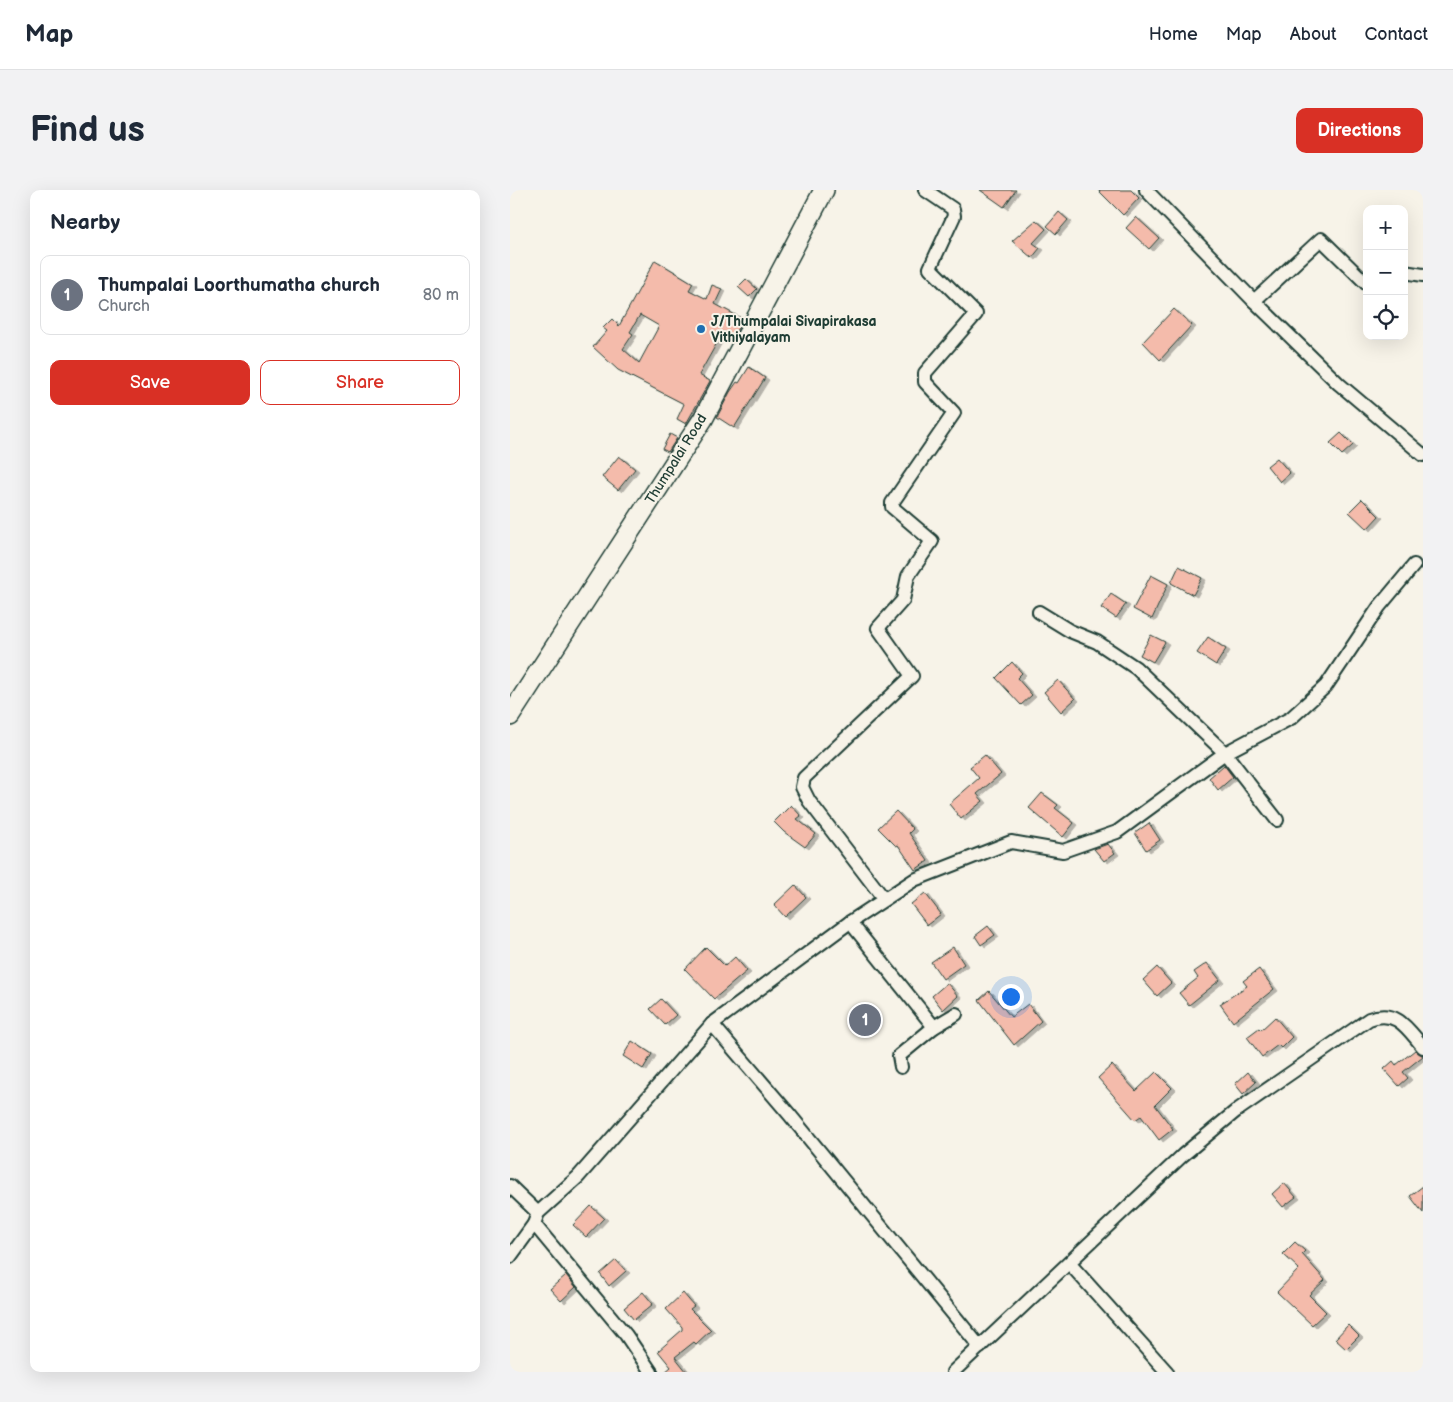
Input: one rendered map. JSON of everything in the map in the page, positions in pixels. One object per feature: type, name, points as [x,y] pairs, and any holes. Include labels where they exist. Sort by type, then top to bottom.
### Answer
[{"type":"street","name":"Thumpalai Road","points":[[510,716],[703,419],[824,190]]},
{"type":"street","points":[[884,899],[809,801],[802,787],[804,778],[912,676],[878,628],[903,600],[908,576],[932,542],[892,507],[892,502],[954,413],[925,382],[925,374],[976,314],[930,268],[954,216],[953,209],[925,190]]},
{"type":"street","points":[[1146,190],[1254,301],[1339,384],[1423,455]]},
{"type":"street","points":[[1254,301],[1322,239],[1363,280]]},
{"type":"street","points":[[1408,273],[1423,275]]},
{"type":"street","points":[[510,1257],[536,1219],[578,1177],[712,1024],[850,922],[914,880],[1011,842],[1063,851],[1117,832],[1225,753],[1291,718],[1326,686],[1378,607],[1414,565]]},
{"type":"street","points":[[1039,612],[1070,631],[1097,642],[1136,668],[1225,753],[1277,820]]},
{"type":"street","points":[[850,922],[934,1027]]},
{"type":"street","points":[[901,1067],[898,1056],[934,1027],[956,1014]]},
{"type":"street","points":[[954,1372],[1183,1155],[1236,1111],[1369,1019],[1380,1015],[1402,1020],[1421,1039]]},
{"type":"street","points":[[712,1024],[796,1121],[980,1347]]},
{"type":"street","points":[[510,1186],[626,1335],[651,1372]]},
{"type":"street","points":[[1069,1263],[1167,1372]]},
{"type":"building","points":[[980,190],[1016,190],[1004,207]]},
{"type":"building","points":[[1098,190],[1131,190],[1139,198],[1123,215]]},
{"type":"building","points":[[1059,212],[1068,220],[1056,234],[1047,226]]},
{"type":"building","points":[[1136,217],[1159,238],[1149,249],[1126,228]]},
{"type":"building","points":[[1036,220],[1046,229],[1033,243],[1040,248],[1032,258],[1012,241]]},
{"type":"building","points":[[655,260],[693,283],[689,290],[707,299],[712,285],[722,289],[715,304],[743,319],[733,337],[723,332],[699,375],[710,381],[686,424],[677,419],[684,404],[618,370],[593,347],[607,331],[603,328],[612,319],[619,326]],"holes":[[[640,315],[659,326],[639,363],[623,349],[633,334],[630,332]]]},
{"type":"building","points":[[746,279],[757,289],[749,297],[738,287]]},
{"type":"building","points":[[1174,309],[1192,325],[1160,360],[1143,342]]},
{"type":"building","points":[[749,367],[765,378],[734,428],[717,417],[730,392],[737,382],[739,383]]},
{"type":"building","points":[[1341,433],[1353,445],[1342,455],[1330,443]]},
{"type":"building","points":[[670,434],[677,438],[668,452],[662,449]]},
{"type":"building","points":[[619,456],[635,469],[618,490],[602,477]]},
{"type":"building","points":[[1277,458],[1290,473],[1280,482],[1267,466]]},
{"type":"building","points":[[1362,499],[1379,516],[1367,529],[1349,512]]},
{"type":"building","points":[[1179,566],[1202,578],[1193,595],[1171,583]]},
{"type":"building","points":[[1151,575],[1168,584],[1152,619],[1133,609]]},
{"type":"building","points":[[1111,594],[1126,604],[1116,618],[1101,608]]},
{"type":"building","points":[[1151,635],[1165,642],[1153,662],[1140,655]]},
{"type":"building","points":[[1208,637],[1226,649],[1216,665],[1197,653]]},
{"type":"building","points":[[1012,662],[1022,673],[1017,678],[1032,695],[1021,705],[996,678]]},
{"type":"building","points":[[1058,680],[1075,699],[1061,712],[1044,692]]},
{"type":"building","points":[[985,755],[1001,774],[977,794],[983,801],[961,819],[949,804],[979,778],[970,767]]},
{"type":"building","points":[[1224,765],[1233,777],[1218,790],[1209,778]]},
{"type":"building","points":[[1042,793],[1058,805],[1055,808],[1074,823],[1063,837],[1029,808]]},
{"type":"building","points":[[791,805],[801,816],[797,819],[816,834],[805,847],[784,832],[774,822]]},
{"type":"building","points":[[896,811],[913,829],[909,833],[928,861],[915,870],[898,845],[896,846],[878,828]]},
{"type":"building","points":[[1149,823],[1160,840],[1146,850],[1135,833]]},
{"type":"building","points":[[1108,844],[1115,853],[1104,861],[1094,849]]},
{"type":"building","points":[[795,885],[806,897],[785,917],[774,905]]},
{"type":"building","points":[[925,893],[941,914],[927,925],[911,904]]},
{"type":"building","points":[[988,926],[995,935],[981,945],[975,936]]},
{"type":"building","points":[[706,947],[725,966],[735,957],[747,971],[714,999],[685,969]]},
{"type":"building","points":[[953,947],[964,964],[943,979],[931,962]]},
{"type":"building","points":[[1207,963],[1220,980],[1189,1005],[1179,993],[1198,978],[1194,972]]},
{"type":"building","points":[[1157,967],[1171,983],[1157,996],[1143,980]]},
{"type":"building","points":[[1259,969],[1274,989],[1233,1022],[1220,1004],[1247,986],[1243,981]]},
{"type":"building","points":[[947,983],[958,996],[943,1010],[932,996]]},
{"type":"building","points":[[989,991],[1011,1017],[1028,1004],[1041,1021],[1014,1045],[979,1000]]},
{"type":"building","points":[[661,999],[676,1015],[665,1025],[650,1009]]},
{"type":"building","points":[[1275,1017],[1292,1037],[1281,1048],[1278,1045],[1262,1057],[1247,1037],[1259,1028],[1261,1030]]},
{"type":"building","points":[[632,1041],[652,1054],[643,1069],[623,1056]]},
{"type":"building","points":[[1415,1050],[1423,1056],[1403,1072],[1408,1078],[1399,1086],[1384,1069],[1393,1061],[1396,1065]]},
{"type":"building","points":[[1112,1065],[1136,1091],[1156,1072],[1172,1088],[1155,1105],[1173,1129],[1159,1140],[1141,1116],[1135,1120],[1098,1078]]},
{"type":"building","points":[[1248,1072],[1256,1082],[1243,1094],[1235,1084]]},
{"type":"building","points":[[1284,1183],[1296,1197],[1283,1207],[1272,1194]]},
{"type":"building","points":[[1423,1186],[1423,1213],[1410,1196]]},
{"type":"building","points":[[591,1206],[604,1218],[586,1237],[573,1225]]},
{"type":"building","points":[[1295,1242],[1305,1251],[1302,1254],[1325,1280],[1309,1295],[1326,1312],[1312,1325],[1277,1292],[1299,1269],[1283,1254]]},
{"type":"building","points":[[616,1260],[626,1271],[609,1286],[600,1274]]},
{"type":"building","points":[[566,1275],[576,1287],[561,1301],[550,1289]]},
{"type":"building","points":[[643,1292],[653,1304],[634,1320],[624,1308]]},
{"type":"building","points":[[683,1293],[694,1306],[690,1309],[711,1330],[696,1344],[694,1342],[675,1357],[687,1372],[665,1372],[671,1367],[658,1351],[682,1330],[682,1327],[666,1309]]},
{"type":"building","points":[[1348,1325],[1359,1336],[1346,1349],[1335,1339]]},
{"type":"place","name":"J/Thumpalai Sivapirakasa Vithiyalayam","points":[[701,329]]},
{"type":"place","name":"Thumpalai Loorthumatha church","points":[[865,1020]]}]
